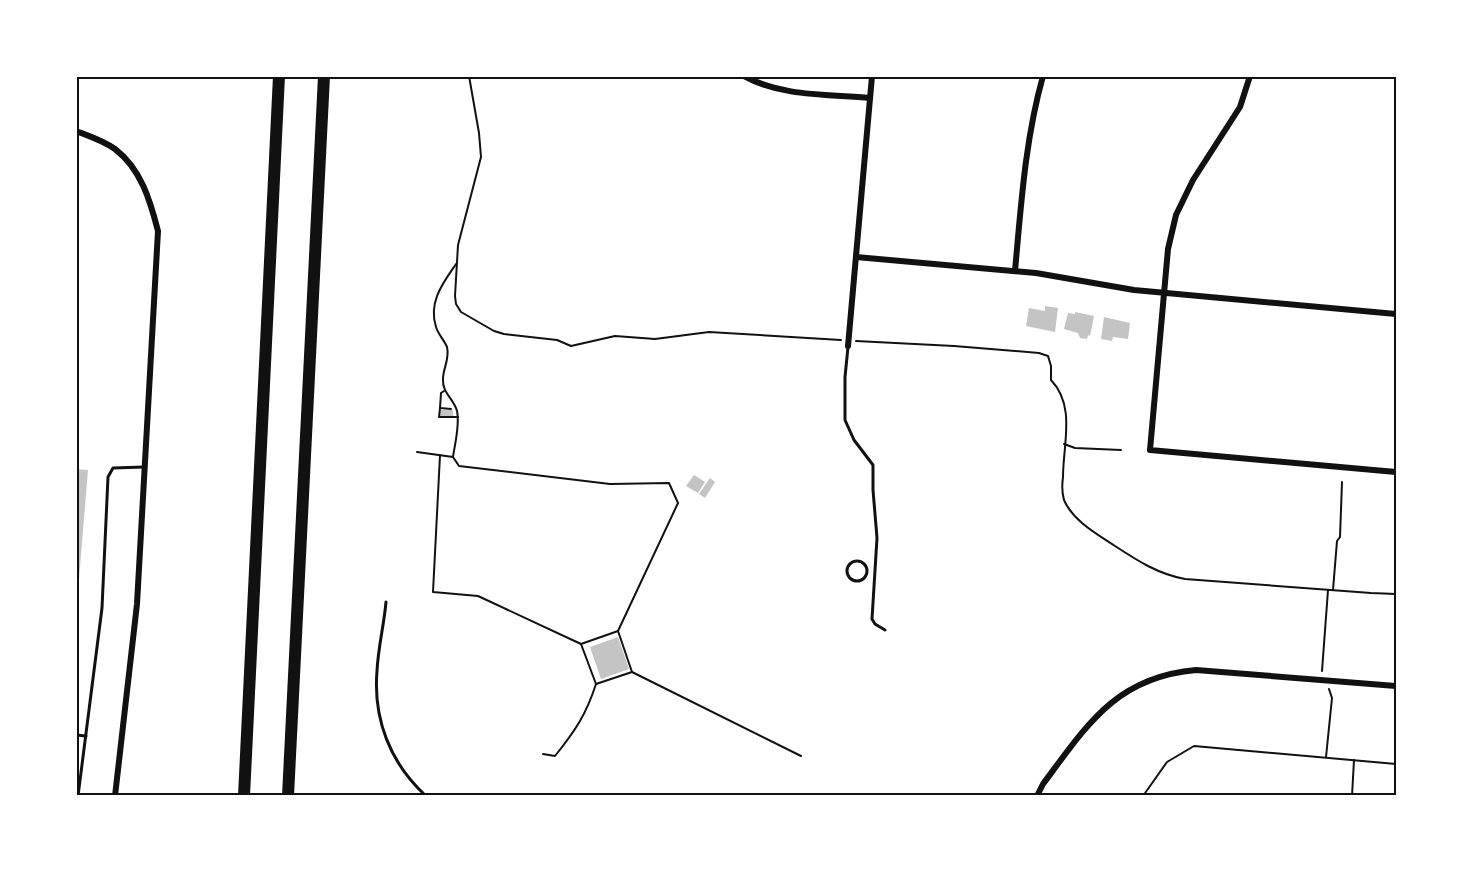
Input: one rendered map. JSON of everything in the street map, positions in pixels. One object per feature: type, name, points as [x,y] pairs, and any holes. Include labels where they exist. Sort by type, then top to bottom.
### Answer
[{"type":"highway","points":[[244,795],[279,76]]},
{"type":"highway","points":[[288,795],[324,76]]},
{"type":"street","points":[[744,76],[781,90],[870,98]]},
{"type":"street","points":[[848,343],[872,76]]},
{"type":"street","points":[[1015,271],[1024,171],[1030,131],[1043,76]]},
{"type":"street","points":[[1250,76],[1240,107],[1193,180],[1176,215],[1170,235],[1150,450],[1396,472]]},
{"type":"street","points":[[76,131],[115,149],[135,172],[149,195],[158,231],[137,604],[114,795]]},
{"type":"street","points":[[856,257],[1055,275],[1111,287],[1396,314]]},
{"type":"street","points":[[1037,795],[1092,721],[1113,700],[1152,678],[1196,670],[1396,686]]},
{"type":"lane","points":[[848,343],[845,420],[854,440],[873,465],[877,538],[872,619],[875,624],[885,630]]},
{"type":"lane","points":[[78,795],[102,608],[108,477],[113,468],[144,467]]},
{"type":"lane","points":[[852,561],[861,561],[867,567],[867,572],[863,579],[856,581],[850,578],[847,568],[852,561]]},
{"type":"lane","points":[[867,572],[874,572]]},
{"type":"lane","points":[[386,602],[377,669],[376,702],[382,730],[395,758],[414,784],[426,795]]},
{"type":"lane","points":[[76,735],[86,736]]},
{"type":"path","points":[[469,76],[481,157],[461,231],[456,264],[456,304],[461,312],[494,331],[557,340],[571,346],[615,336],[655,339],[709,332],[848,343],[954,346],[1039,353],[1048,356],[1051,380],[1058,387],[1065,401],[1067,412],[1064,444],[1064,500],[1092,532],[1152,569],[1185,579],[1396,594]]},
{"type":"path","points":[[456,264],[437,294],[433,311],[436,327],[447,347],[447,361],[442,378],[444,391],[457,408],[453,457],[459,466],[610,484],[669,483],[678,503],[618,631],[632,672],[801,756]]},
{"type":"path","points":[[444,391],[441,393],[439,417],[458,417]]},
{"type":"path","points":[[440,408],[451,409]]},
{"type":"path","points":[[1064,444],[1075,448],[1121,450]]},
{"type":"path","points":[[417,452],[453,457]]},
{"type":"path","points":[[440,455],[433,592],[478,596],[581,644],[618,631]]},
{"type":"path","points":[[1333,590],[1337,541],[1340,537],[1342,482]]},
{"type":"path","points":[[1322,680],[1328,590]]},
{"type":"path","points":[[543,754],[555,756],[588,709],[596,684],[581,644]]},
{"type":"path","points":[[596,684],[632,672]]},
{"type":"path","points":[[1326,757],[1332,698],[1329,691],[1330,680]]},
{"type":"path","points":[[1143,795],[1167,762],[1194,746],[1396,764]]},
{"type":"path","points":[[1352,795],[1354,760]]},
{"type":"building","points":[[1045,306],[1058,308],[1055,332],[1026,326],[1029,308],[1045,311]]},
{"type":"building","points":[[1075,312],[1094,316],[1090,336],[1088,335],[1087,339],[1080,338],[1078,333],[1064,329],[1068,313],[1075,314]]},
{"type":"building","points":[[1104,317],[1130,323],[1128,339],[1113,337],[1112,341],[1101,339]]},
{"type":"building","points":[[440,410],[453,410],[453,417],[440,417]]},
{"type":"building","points":[[76,469],[88,470],[78,591],[76,591]]},
{"type":"building","points":[[694,475],[705,482],[698,493],[686,486]]},
{"type":"building","points":[[710,478],[715,482],[705,498],[699,494]]},
{"type":"building","points":[[618,637],[629,669],[601,679],[590,647]]}]
